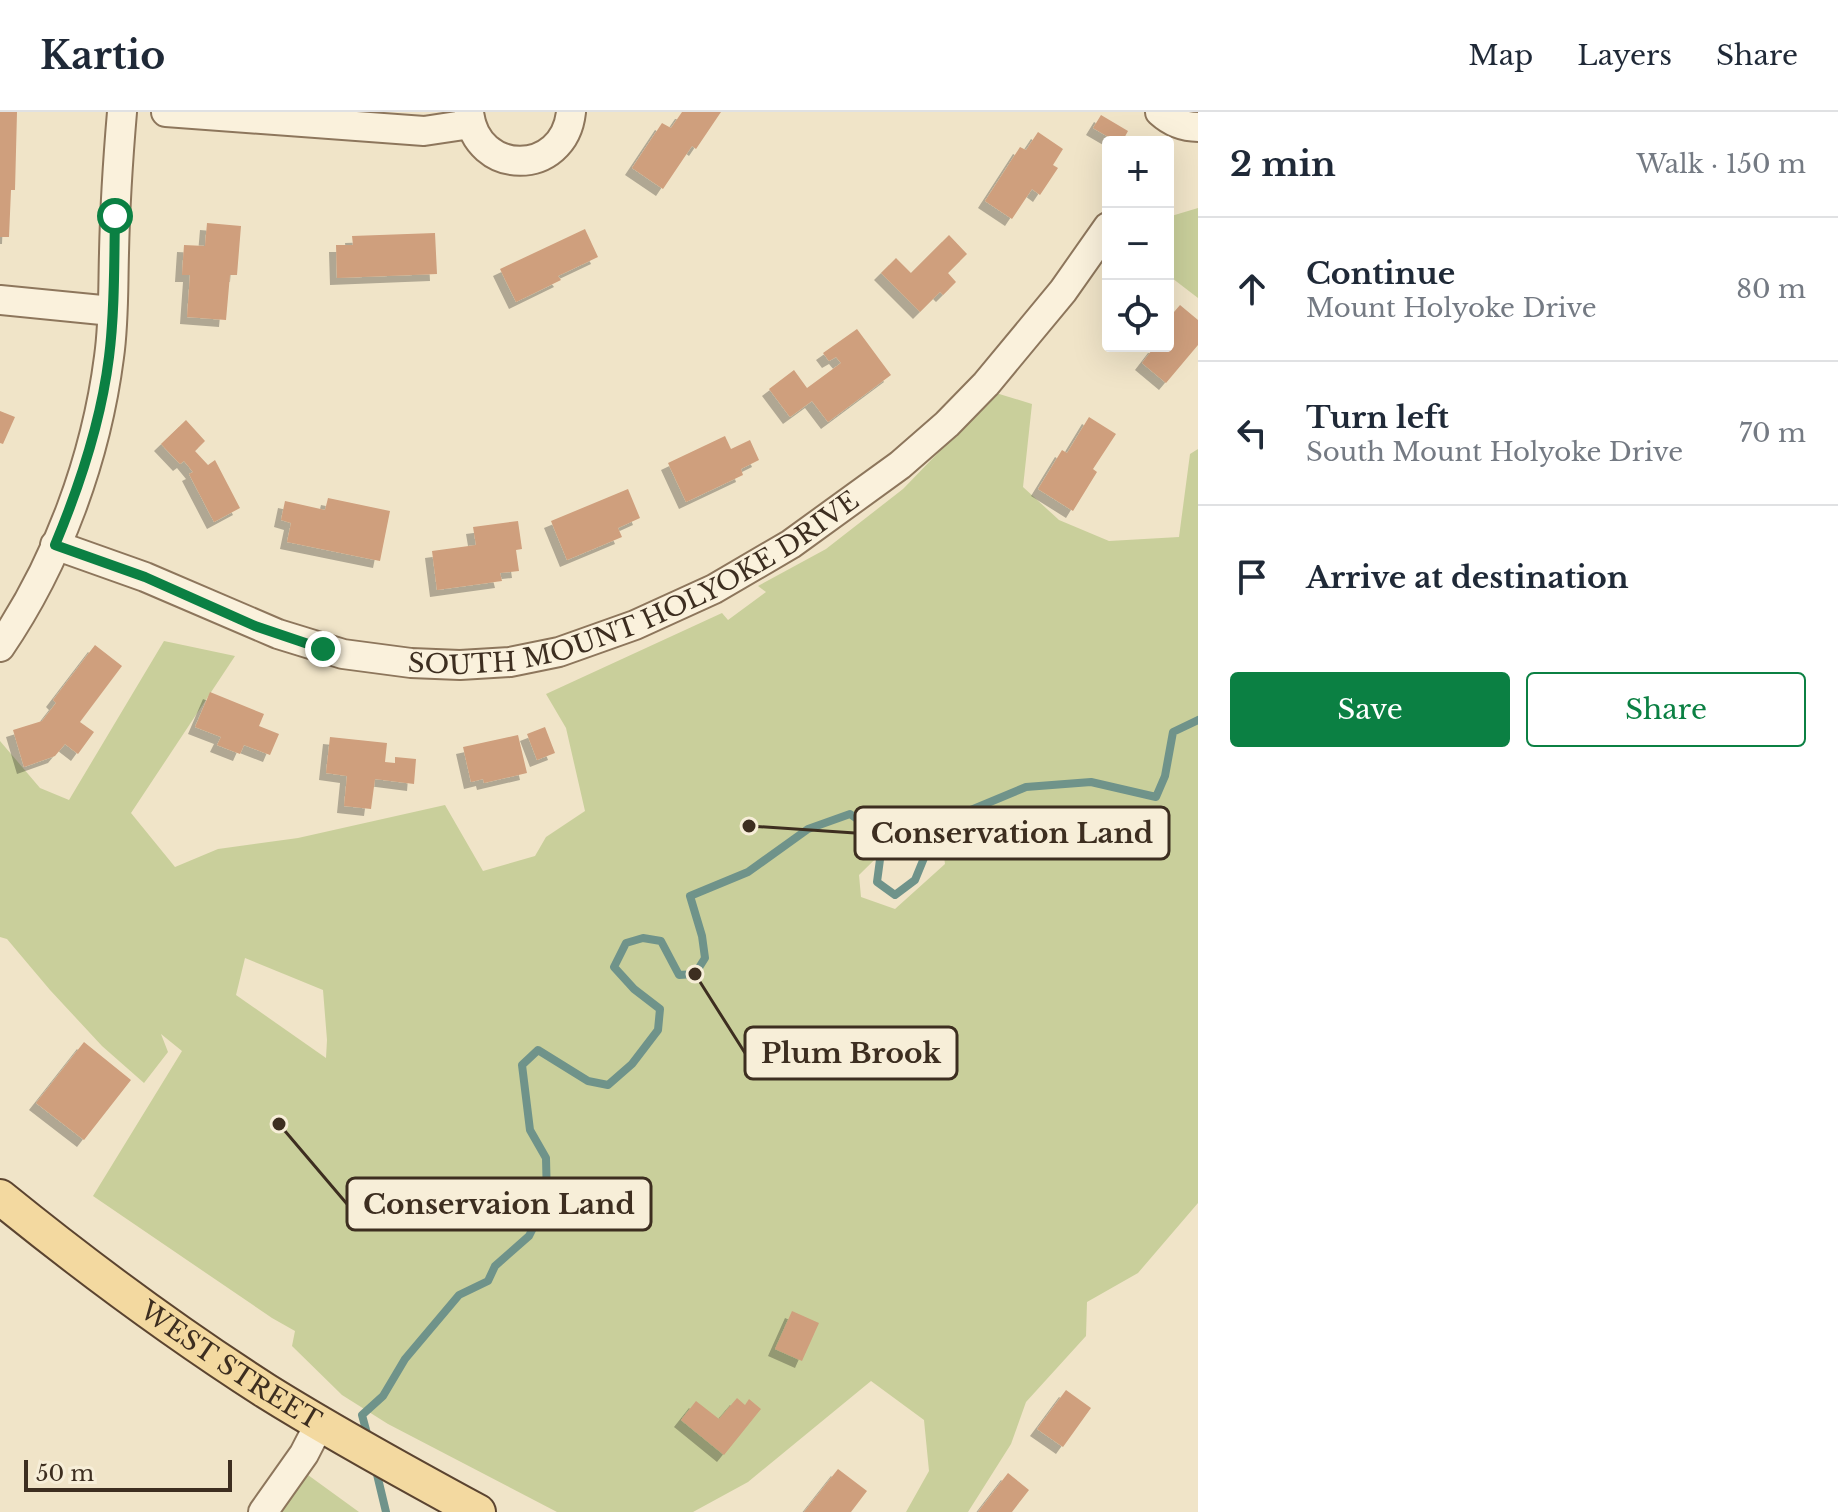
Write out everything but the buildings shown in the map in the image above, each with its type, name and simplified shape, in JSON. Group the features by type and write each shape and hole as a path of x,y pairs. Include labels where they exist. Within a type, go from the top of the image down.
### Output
{"main road":[{"name":"WEST STREET","path":"0,1197 100,1275 267,1391 389,1464 478,1512"}],"street":[{"path":"0,647 30,597 55,545 77,491 93,435 110,355 122,112"},
{"path":"166,112 424,131 470,118 477,137 492,152 511,160 525,161 539,157 556,146 568,128 571,112"},
{"name":"SOUTH MOUNT HOLYOKE DRIVE","path":"55,545 145,577 255,626 343,654 411,663 460,665 510,662 559,652 648,620 714,589 791,544 891,472 927,444 986,384 1063,291 1102,236"},
{"path":"0,300 112,311"},
{"path":"263,1512 304,1454 320,1423"}],"green space":[{"path":"1198,208 1198,298 1174,280 1174,215"},
{"path":"996,393 1032,404 1023,487 1059,520 1109,541 1179,537 1190,454 1198,449 1198,1203 1138,1273 1087,1302 1086,1336 1026,1402 1011,1444 968,1512 906,1512 929,1471 924,1420 871,1381 748,1482 693,1512 557,1512 388,1424 342,1395 292,1346 295,1331 93,1196 182,1051 161,1034 168,1052 144,1083 102,1046 7,939 0,937 0,741 40,788 69,800 164,641 235,656 131,813 175,867 218,849 298,838 445,805 483,871 535,856 546,837 585,811 566,728 546,694 722,613 728,620 766,592 758,586 826,549 903,489","holes":["927,808 939,815 945,864 895,909 861,897 859,875","245,958 323,990 326,1058 236,995"]},
{"path":"308,1475 359,1512 279,1512"}],"waterway":[{"path":"369,1441 362,1415 383,1396 405,1359 459,1295 488,1281 495,1266 529,1236 547,1200 546,1158 530,1130 522,1065 538,1050 588,1081 608,1085 632,1064 658,1030 660,1009 634,989 614,967 626,943 643,938 661,941 679,975 695,974 705,958 690,896 748,872 808,829 850,814 883,837 877,882 895,895 915,880 924,858 966,812 1026,787 1091,782 1156,797 1165,776 1173,732 1198,720"},
{"path":"375,1466 386,1512"}],"place":[{"name":"Conservation Land","path":"749,826"},
{"name":"Plum Brook","path":"695,974"},
{"name":"Conservaion Land","path":"279,1124"}],"route":[{"path":"115,216 110,355 86,464 55,545 145,577 255,626 323,649"}]}
